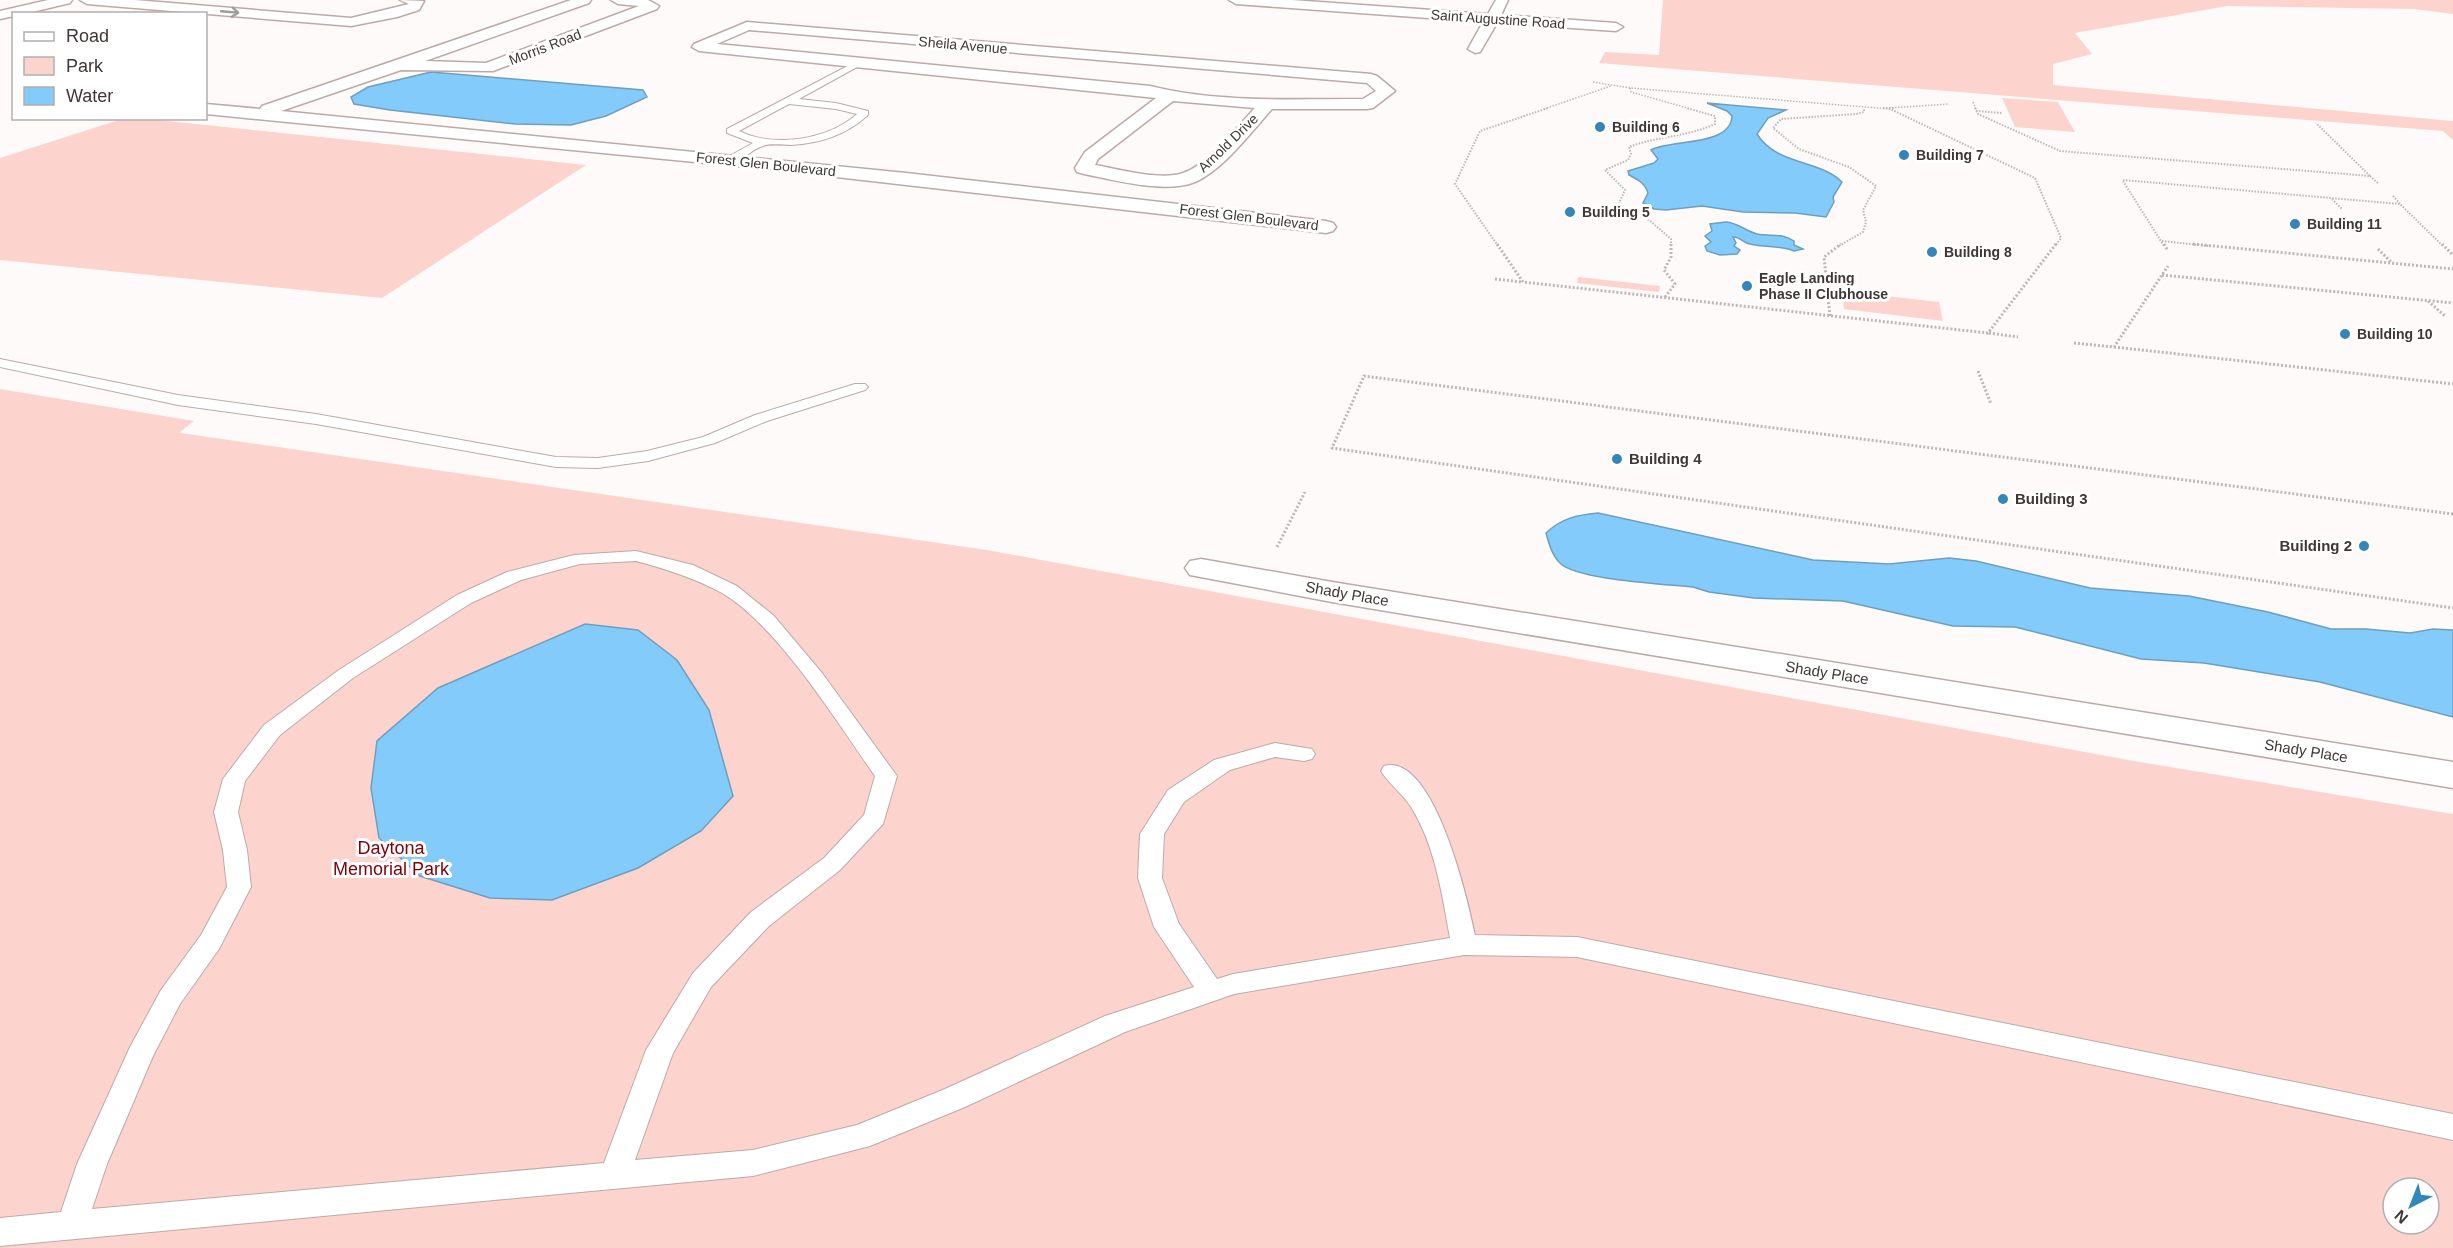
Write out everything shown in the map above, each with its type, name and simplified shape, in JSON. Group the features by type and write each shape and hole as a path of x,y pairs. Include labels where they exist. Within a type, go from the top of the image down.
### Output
{"street":[{"path":"13,12 65,0"},
{"path":"41,12 88,0 351,22 397,13 414,7 417,1 407,0"},
{"name":"Morris Road","path":"258,114 584,0"},
{"name":"Morris Road","path":"399,65 488,68 652,6 618,0"},
{"name":"Saint Augustine Road","path":"1236,0 1616,27"},
{"path":"1475,49 1503,0"},
{"name":"Sheila Avenue","path":"747,26 1371,79 1387,92 1367,104 1268,104 1169,96 1150,91 699,47 747,26"},
{"path":"1118,176 1084,168 1091,156 1169,96"},
{"name":"Arnold Drive","path":"1118,176 1185,180 1201,171 1268,104"},
{"name":"Forest Glen Boulevard","path":"207,109 1092,198 1326,227"},
{"path":"1092,198 1118,176"},
{"path":"1124,202 1149,179"},
{"name":"Shady Place","path":"1201,568 1332,592 2453,776"}],"lane":[{"path":"788,101 836,106 864,113 854,124 826,137 802,141 762,142 731,131 862,62"},
{"path":"730,160 762,142"},
{"path":"0,363 178,400 316,419 556,462 598,463 648,456 709,440 760,418 860,387"},
{"path":"72,1225 93,1164 140,1055 170,997 210,942 239,887 235,850 226,812 234,779 272,730 346,674 464,599 513,576 580,559 636,556 686,569 730,590 767,620 815,677 885,776 875,818 832,864 760,919 702,980 660,1050 615,1175"},
{"path":"1211,991 1167,927 1150,878 1152,834 1176,796 1222,765 1275,750 1304,754"},
{"path":"1392,771 1404,780 1430,820 1452,880 1464,945"},
{"path":"0,1232 753,1163 860,1137 955,1098 1115,1024 1211,991 1244,982 1464,945 1577,947 2453,1126"}],"path":[{"path":"1593,82 1630,88 1888,108 1949,104"},
{"path":"1523,282 1455,184 1480,131 1611,86"},
{"path":"1630,88 1630,92 1715,116 1715,124 1699,133 1683,137 1644,140 1629,147 1631,154 1628,160 1605,170 1625,190 1619,203 1622,210 1647,218 1661,227 1671,239 1671,257 1664,270 1674,280 1675,285 1665,297"},
{"path":"1973,102 1978,114 2060,151 2370,176"},
{"path":"1830,315 1824,257 1863,232 1866,222 1863,210 1876,186 1865,174 1848,165 1798,148 1773,128 1782,119 1856,114 1864,112 1864,106"},
{"path":"1888,108 2035,178 2061,238 1989,333"},
{"path":"1976,111 2002,113"},
{"path":"2316,123 2379,184"},
{"path":"2168,251 2123,180 2400,204"},
{"path":"2190,186 2193,191"},
{"path":"2393,196 2453,255"},
{"path":"2331,198 2342,209"},
{"path":"2162,241 2453,269"},
{"path":"2231,243 2236,248"},
{"path":"2378,249 2393,263"},
{"path":"2114,347 2168,266"},
{"path":"2162,275 2453,303"},
{"path":"1495,279 2019,337"},
{"path":"2428,301 2445,316"},
{"path":"2073,343 2453,384"},
{"path":"2319,365 2323,370"},
{"path":"1978,371 1990,404"},
{"path":"2453,514 1364,376 1332,448 2453,608"},
{"path":"1275,552 1305,492"}],"green space":[{"path":"1663,0 2453,0 2453,14 2414,9 2227,6 2075,33 2092,54 2053,64 2053,85 2453,121 2453,140 2443,131 1599,63 1605,52 1659,55"},
{"path":"2002,98 2058,102 2075,132 2015,127"},
{"path":"119,120 158,120 586,165 382,298 0,260 0,158"},
{"path":"1578,277 1660,286 1659,292 1577,283"},
{"path":"1842,291 1939,302 1943,321 1844,309"},
{"name":"Daytona Memorial Park","path":"0,389 194,421 181,433 987,550 2134,761 2453,814 2453,1248 0,1248"}],"water":[{"path":"431,72 643,90 647,97 606,116 571,125 515,124 390,110 354,104 351,97 368,87"},
{"path":"1707,103 1786,110 1768,118 1757,134 1775,152 1822,169 1842,182 1833,197 1834,202 1826,217 1795,213 1743,212 1702,206 1666,210 1654,209 1643,203 1648,193 1647,190 1629,175 1628,171 1654,163 1658,159 1651,150 1711,137 1722,133 1729,126 1732,116 1727,111"},
{"path":"1726,222 1757,234 1785,237 1803,249 1794,251 1756,245 1733,237 1736,243 1734,246 1740,250 1737,254 1720,255 1707,251 1705,246 1711,242 1705,236 1712,231 1710,224"},
{"path":"1598,513 1813,560 1889,564 1949,558 1976,561 2090,588 2189,596 2268,612 2331,629 2410,633 2433,629 2453,630 2453,717 2320,682 2204,663 2141,659 2015,627 1953,626 1843,601 1754,598 1709,592 1693,587 1602,577 1569,569 1557,560 1546,533 1570,518"},
{"path":"585,624 638,630 677,660 709,710 733,796 701,831 638,868 552,900 490,898 420,876 379,838 371,788 377,741 438,688"}],"place":[{"name":"Building 6","path":"1600,127"},
{"name":"Building 7","path":"1904,155"},
{"name":"Building 5","path":"1570,212"},
{"name":"Building 11","path":"2295,224"},
{"name":"Building 8","path":"1932,252"},
{"name":"Eagle Landing Phase II Clubhouse","path":"1747,286"},
{"name":"Building 10","path":"2345,334"},
{"name":"Building 4","path":"1617,459"},
{"name":"Building 3","path":"2003,499"},
{"name":"Building 2","path":"2364,546"}]}
